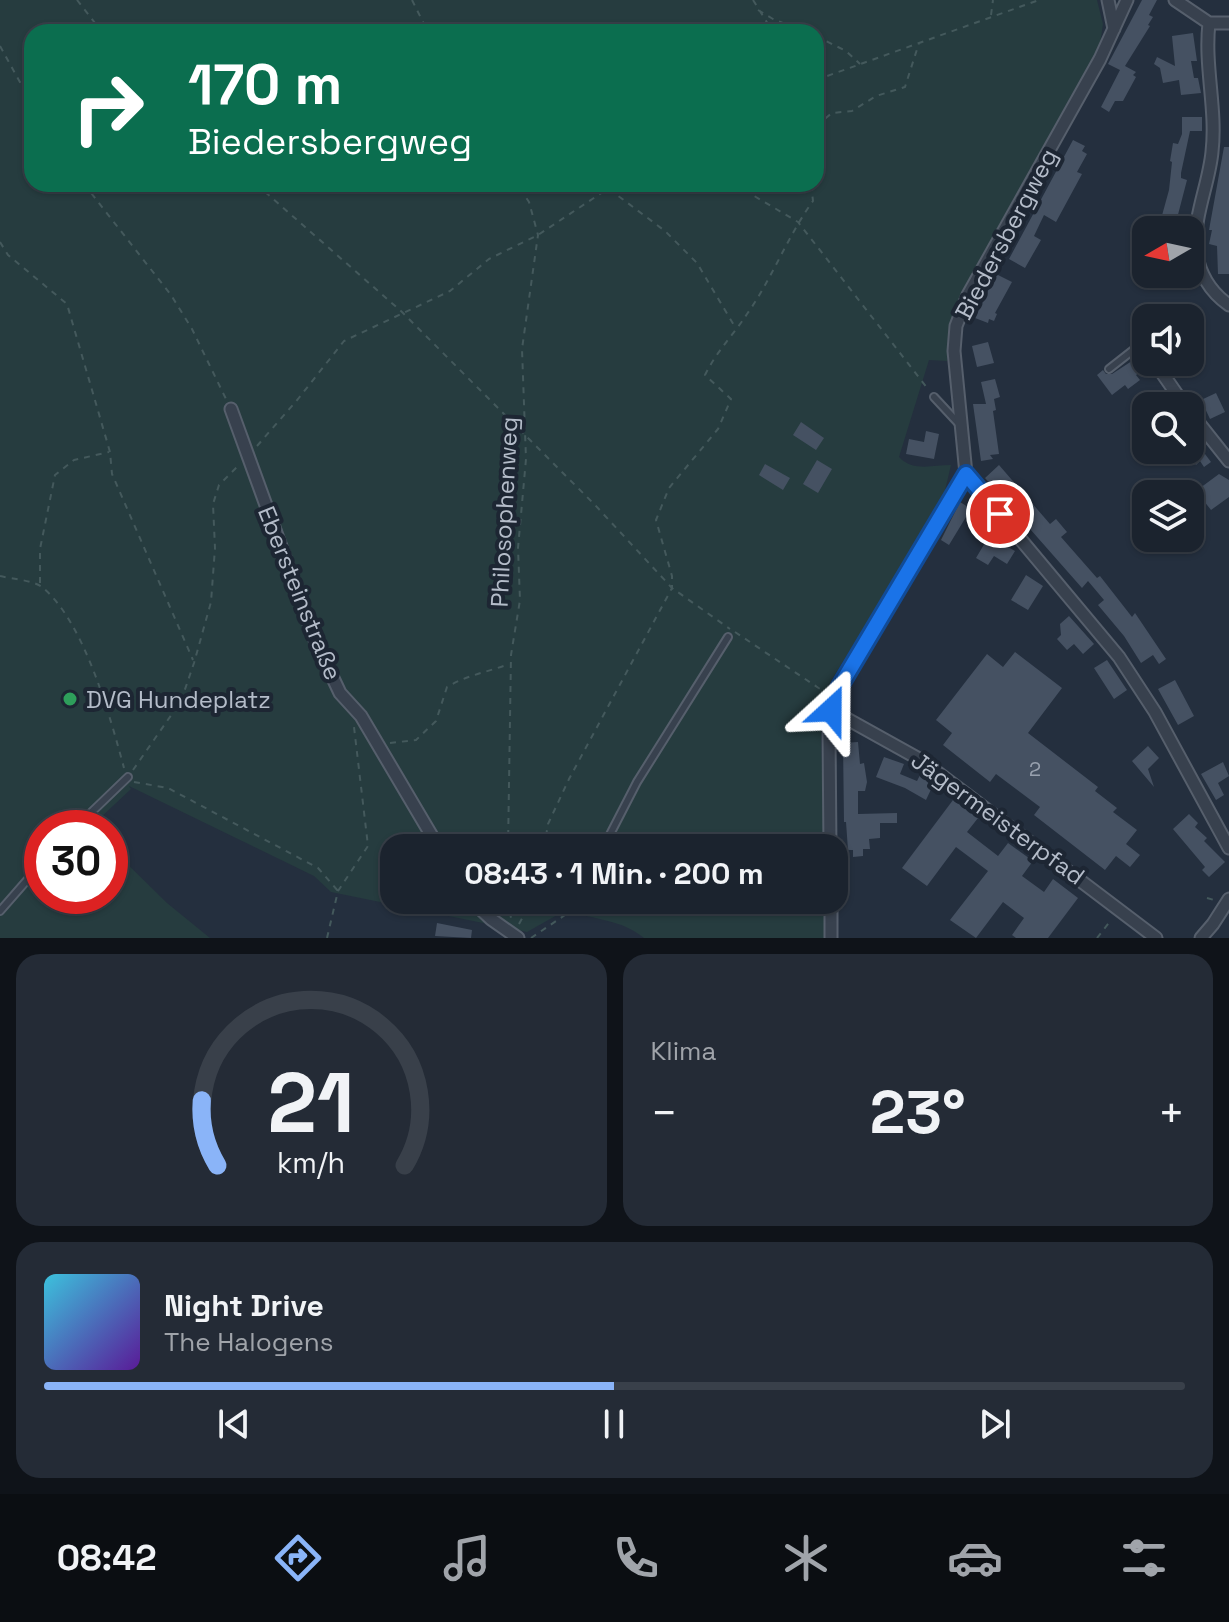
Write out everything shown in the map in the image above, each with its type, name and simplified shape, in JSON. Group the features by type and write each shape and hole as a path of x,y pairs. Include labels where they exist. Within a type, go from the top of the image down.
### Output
{"street":[{"path":"1108,0 1114,29"},
{"name":"Biedersbergweg","path":"966,474 954,351 959,317 1127,0"},
{"path":"1175,0 1209,23 1229,23"},
{"path":"1209,23 1212,154 1195,234 1196,250 1206,282 1229,305"},
{"name":"Ebersteinstraße","path":"231,409 315,640 340,693 361,716 431,834"},
{"path":"1204,430 1229,461"},
{"path":"830,834 833,704 966,474 1119,657 1155,712 1229,848"},
{"name":"Jägermeisterpfad","path":"833,704 921,760 1156,938"},
{"path":"1201,938 1229,899"},
{"path":"486,914 516,936"},
{"path":"831,914 831,938"}],"lane":[{"path":"1109,369 1132,351"},
{"path":"934,397 962,428"},
{"path":"610,834 637,782 728,637"},
{"path":"94,810 128,777"},
{"path":"0,911 24,884"}],"path":[{"path":"77,0 96,24"},
{"path":"412,0 424,24"},
{"path":"753,0 768,24"},
{"path":"990,17 993,0"},
{"path":"824,77 1039,0"},
{"path":"758,10 786,24"},
{"path":"824,40 846,51 861,65"},
{"path":"824,120 832,113 852,111 876,96 905,87 919,42"},
{"path":"0,46 24,90"},
{"path":"90,192 171,295 192,329 231,409"},
{"path":"265,192 402,312 672,588 833,704"},
{"name":"Philosophenweg","path":"508,834 510,663 520,600 518,548 526,436 522,349 538,235 529,202 522,192"},
{"path":"128,777 181,701 194,663 211,602 215,548 213,504 219,485 298,399 344,341 450,291 489,259 538,235 603,192"},
{"path":"612,192 665,231 697,263 736,328"},
{"path":"747,192 798,222 934,397"},
{"path":"546,834 569,779 672,588 672,576 656,520 669,488 718,429 731,399 705,375 717,351 748,314 798,222 813,201 812,192"},
{"path":"0,242 8,255 67,304 110,452 112,474 194,663"},
{"path":"40,585 40,549 55,475 74,460 110,452"},
{"path":"0,576 40,585 66,614 95,676 132,782 168,788 318,868 338,891"},
{"path":"377,744 416,740 436,721 447,687 465,676 510,663"},
{"path":"327,938 338,891 368,846 353,729 361,716"},
{"path":"1097,938 1119,908"},
{"path":"511,914 516,936"},
{"path":"516,936 526,914"},
{"path":"531,938 566,914"}],"green space":[{"path":"0,0 1097,0 1103,24 1100,44 963,290 951,322 947,361 929,360 899,457 910,465 951,465 943,499 820,699 824,834 380,834 380,902 331,892 314,876 129,786 131,789 109,810 24,810 24,914 128,914 128,865 167,903 210,938 0,938"},
{"path":"439,914 559,914 527,932"},
{"path":"582,914 824,914 825,938 644,938 617,923"}],"building":[{"path":"1142,0 1157,0 1149,15 1153,17 1150,26 1125,66 1136,72 1133,75 1136,77 1123,101 1115,101 1109,112 1101,107 1120,70 1108,64"},
{"path":"1193,33 1197,61 1191,61 1201,93 1181,95 1179,80 1163,83 1160,68 1154,64 1157,57 1175,66 1172,36"},
{"path":"1182,117 1202,117 1202,131 1190,131 1181,173 1181,178 1187,180 1178,216 1162,216 1169,190 1173,143 1178,144 1182,134"},
{"path":"1073,140 1085,146 1082,151 1087,154 1077,172 1082,174 1056,222 1044,215 1034,236 1041,240 1025,268 1009,259"},
{"path":"1224,147 1229,147 1229,274 1218,274 1217,246 1209,244 1212,230 1209,230"},
{"path":"996,274 1012,282 995,313 994,321 989,319 988,323 975,318"},
{"path":"988,342 994,363 977,367 972,346"},
{"path":"1132,361 1132,376 1140,380 1128,389 1125,385 1112,395 1097,375 1103,370 1106,374 1112,374"},
{"path":"995,379 1000,397 994,399 996,410 993,411 999,454 990,455 993,459 981,461 973,404 986,404 981,382"},
{"path":"1216,393 1225,412 1210,419 1204,399"},
{"path":"801,422 824,438 816,450 793,435"},
{"path":"926,431 939,434 934,459 906,454 909,439 924,442"},
{"path":"1204,453 1211,462 1204,467 1202,464"},
{"path":"817,460 832,469 818,493 803,484"},
{"path":"765,464 790,478 783,490 759,475"},
{"path":"999,465 1050,524 1056,519 1067,532 1061,537 1097,578 1100,576 1132,617 1135,613 1166,659 1159,664 1153,655 1141,663 1124,636 1098,605 1104,600 1088,581 1082,588 1006,497 1004,499 985,478"},
{"path":"1219,474 1229,480 1229,497 1211,510 1204,501 1204,485"},
{"path":"960,502 981,515 976,523 966,517 949,545 941,540"},
{"path":"989,536 1015,551 1007,564 994,556 988,565 976,558"},
{"path":"1026,575 1043,586 1028,610 1011,600"},
{"path":"1069,616 1094,644 1083,654 1074,644 1067,650 1057,639 1061,635 1060,624"},
{"path":"1015,652 1062,688 1028,733 1098,787 1095,791 1117,808 1113,812 1137,830 1126,844 1140,855 1130,867 1116,856 1105,870 1034,815 1040,807 996,774 990,782 943,745 952,733 936,720 987,654 1003,667"},
{"path":"1107,660 1127,690 1114,699 1094,668"},
{"path":"1175,680 1194,716 1178,725 1158,689"},
{"path":"858,742 860,764 864,763 867,782 865,791 858,791 858,814 897,813 897,823 880,823 880,838 869,839 870,849 863,849 863,856 853,857 853,850 848,850 844,822 843,743"},
{"path":"1148,746 1159,758 1148,769 1154,787 1132,761"},
{"path":"884,757 904,764 900,774 917,781 920,775 934,783 926,800 876,777"},
{"path":"1223,762 1229,776 1218,783 1224,795 1216,800 1201,774"},
{"path":"953,800 978,818 967,832 998,856 1008,843 1033,861 1022,876 1044,892 1053,879 1078,898 1048,938 1016,938 1012,935 1024,918 1003,902 976,938 950,920 988,871 956,847 927,886 902,868"},
{"path":"1189,814 1198,823 1195,827 1207,838 1204,841 1225,862 1209,877 1202,870 1205,867 1173,829"},
{"path":"437,923 472,930 471,938 435,936"}],"place":[{"name":"DVG Hundeplatz","path":"70,699"}],"route":[{"path":"831,710 840,686 966,474 1000,514"}]}
